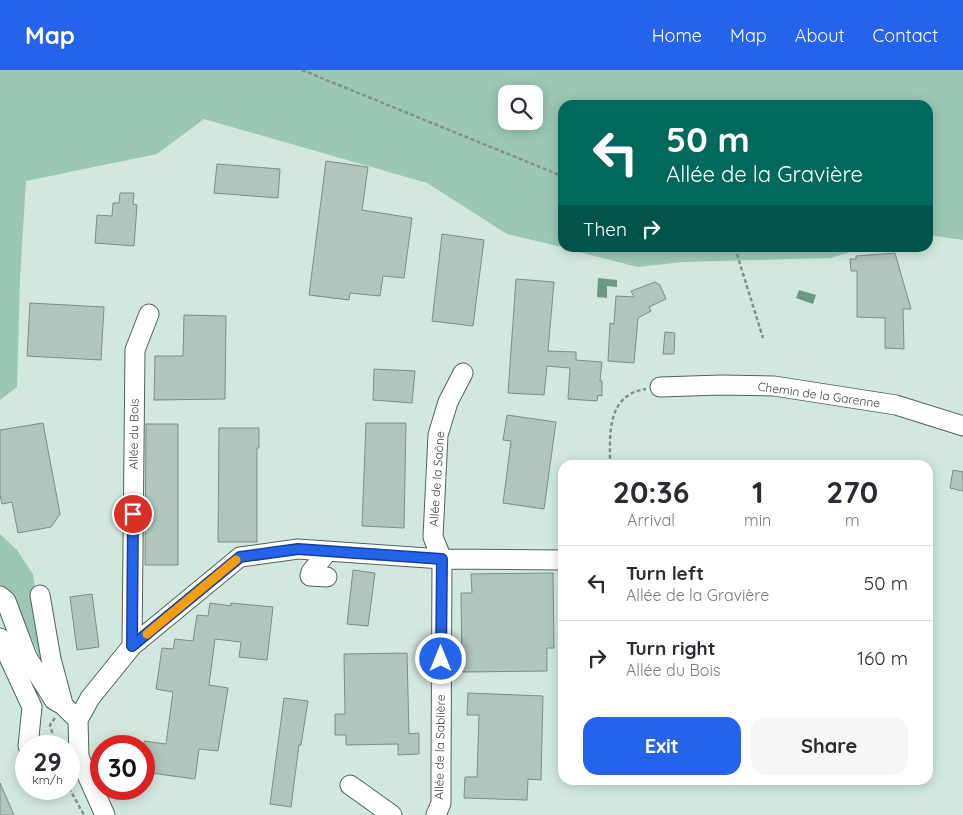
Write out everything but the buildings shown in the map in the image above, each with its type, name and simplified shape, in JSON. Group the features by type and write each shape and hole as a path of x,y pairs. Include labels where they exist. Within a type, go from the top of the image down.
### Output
{"street":[{"name":"Allée du Bois","path":"132,646 136,350 149,314"},
{"name":"Allée de la Saône","path":"442,559 434,537 438,435 448,402 463,373"},
{"name":"Chemin de la Garenne","path":"660,387 774,386 896,405 963,426"},
{"path":"104,815 79,757 78,720 90,698 132,646 240,557 298,549 442,559 558,560"},
{"path":"326,577 310,576 311,572 328,551"},
{"name":"Allée de la Sablière","path":"436,815 441,803 442,559"},
{"path":"40,595 59,703"},
{"path":"0,596 6,601 27,657 59,703 78,720"},
{"path":"0,638 32,708 29,735"},
{"path":"32,708 59,703"},
{"path":"350,785 392,815"}],"path":[{"path":"302,70 558,174"},
{"path":"736,252 763,338"},
{"path":"610,460 610,430 613,413 624,400 638,390 660,387"},
{"path":"53,735 50,726 59,703"},
{"path":"76,800 84,815"}],"shaded area":[{"path":"0,70 963,70 963,240 933,236 933,100 558,100 558,246 507,234 427,183 204,119 157,154 26,181 20,279 17,387 0,400"},
{"path":"579,252 850,252 831,258 683,262 638,267"},
{"path":"598,278 617,280 617,287 607,286 607,298 597,297"},
{"path":"799,290 816,295 813,304 796,298"},
{"path":"0,534 17,550 33,574 49,678 14,599 0,586"}],"slow traffic":[{"path":"147,634 236,560"}],"route":[{"path":"133,514 132,646 240,557 298,549 442,559 441,659"}]}
